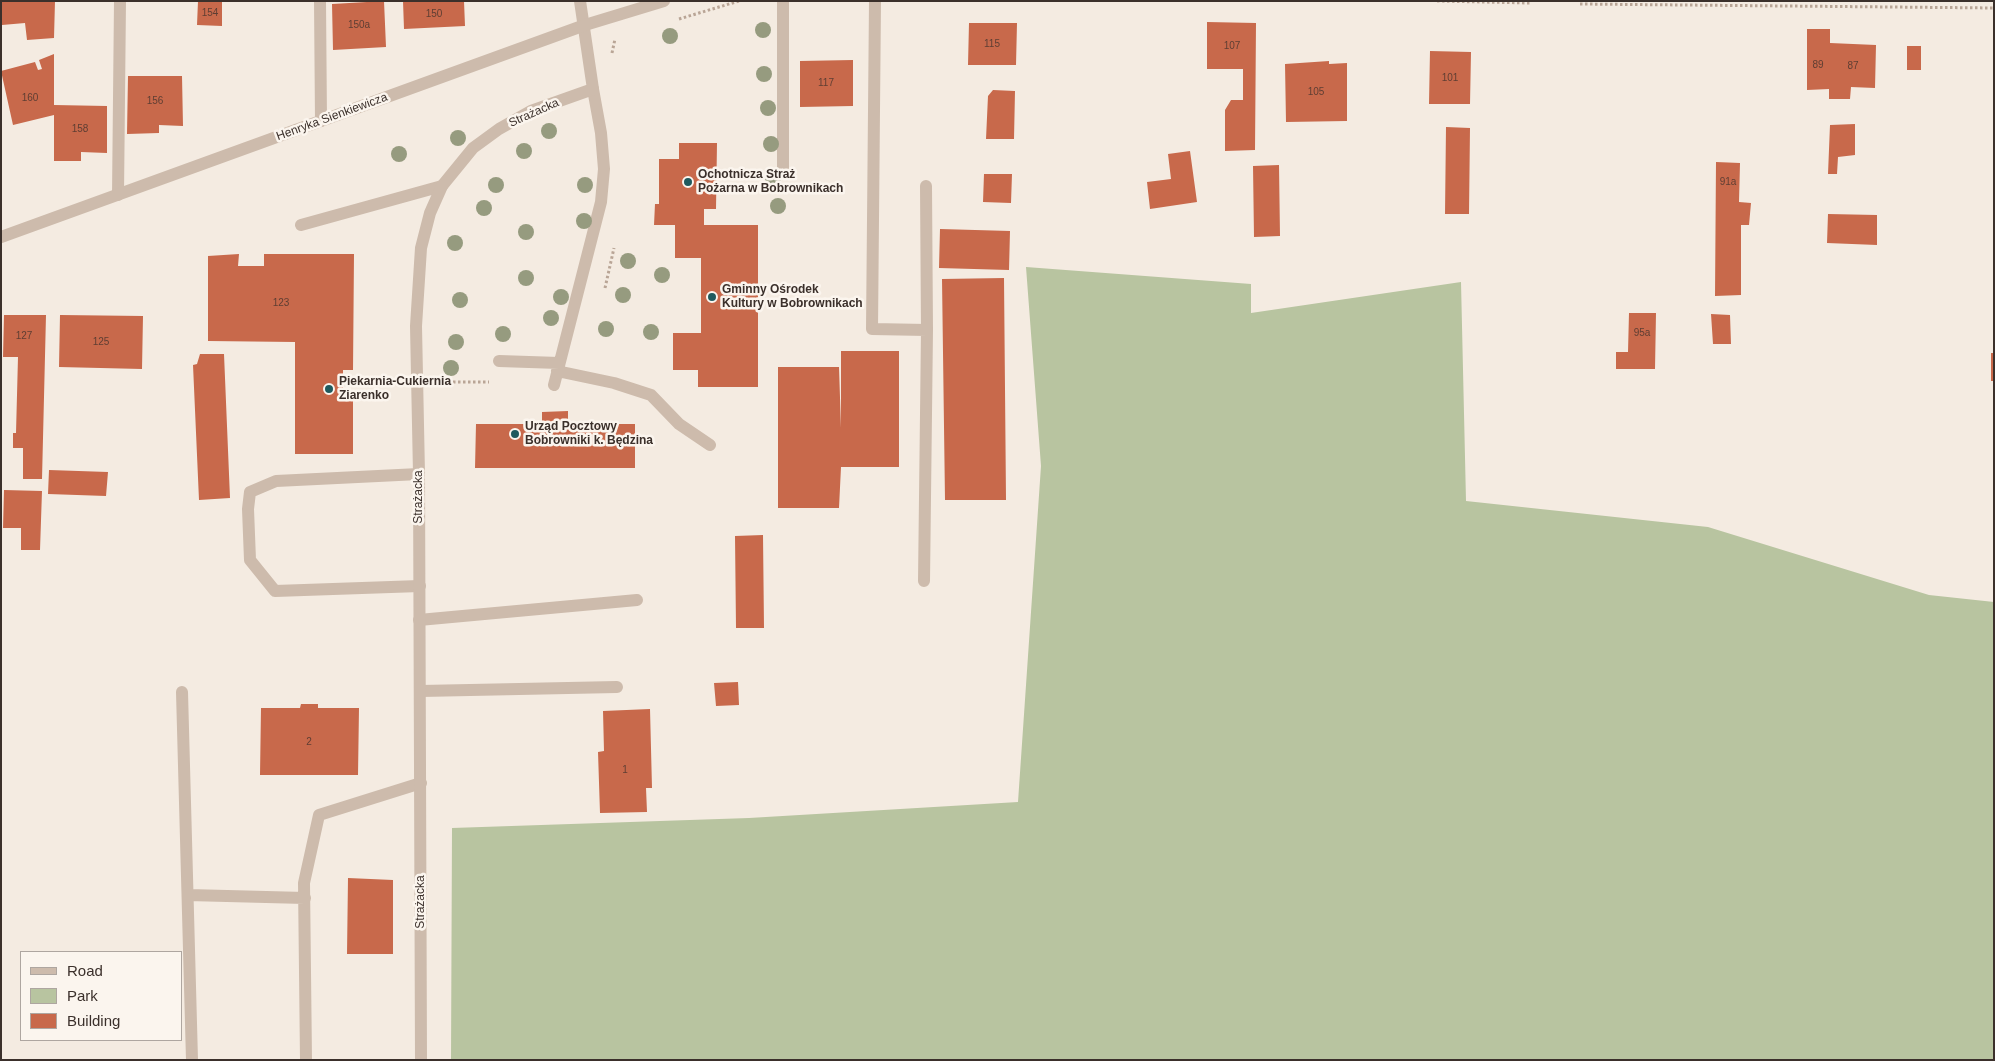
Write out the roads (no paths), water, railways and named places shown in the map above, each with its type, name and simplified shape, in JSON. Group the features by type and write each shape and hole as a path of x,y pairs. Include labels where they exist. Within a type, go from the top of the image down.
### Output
{"street":[{"path":"118,195 120,1"},
{"path":"320,1 321,121"},
{"path":"554,385 601,202 604,169 602,133 580,1"},
{"name":"Henryka Sienkiewicza","path":"1,237 584,25 664,1"},
{"path":"783,1 783,172"},
{"path":"875,1 872,329 927,330"},
{"name":"Strażacka","path":"422,1060 421,691 416,326 421,248 430,213 442,186 473,148 499,129 531,111 593,88"},
{"path":"301,225 442,186"},
{"path":"924,581 927,330 926,186"},
{"path":"499,361 558,367 651,395 679,424 710,445"},
{"path":"419,474 276,481 250,492 248,509 250,560 275,591 420,586"},
{"path":"419,620 637,600"},
{"path":"421,691 618,687"},
{"path":"182,692 192,1060"},
{"path":"306,1060 304,883 319,815 421,783"},
{"path":"188,895 305,898"}],"place":[{"name":"Ochotnicza Straż Pożarna w Bobrownikach","path":"688,182"},
{"name":"Gminny Ośrodek Kultury w Bobrownikach","path":"712,297"},
{"name":"Piekarnia-Cukiernia Ziarenko","path":"329,389"},
{"name":"Urząd Pocztowy Bobrowniki k. Będzina","path":"515,434"}]}
